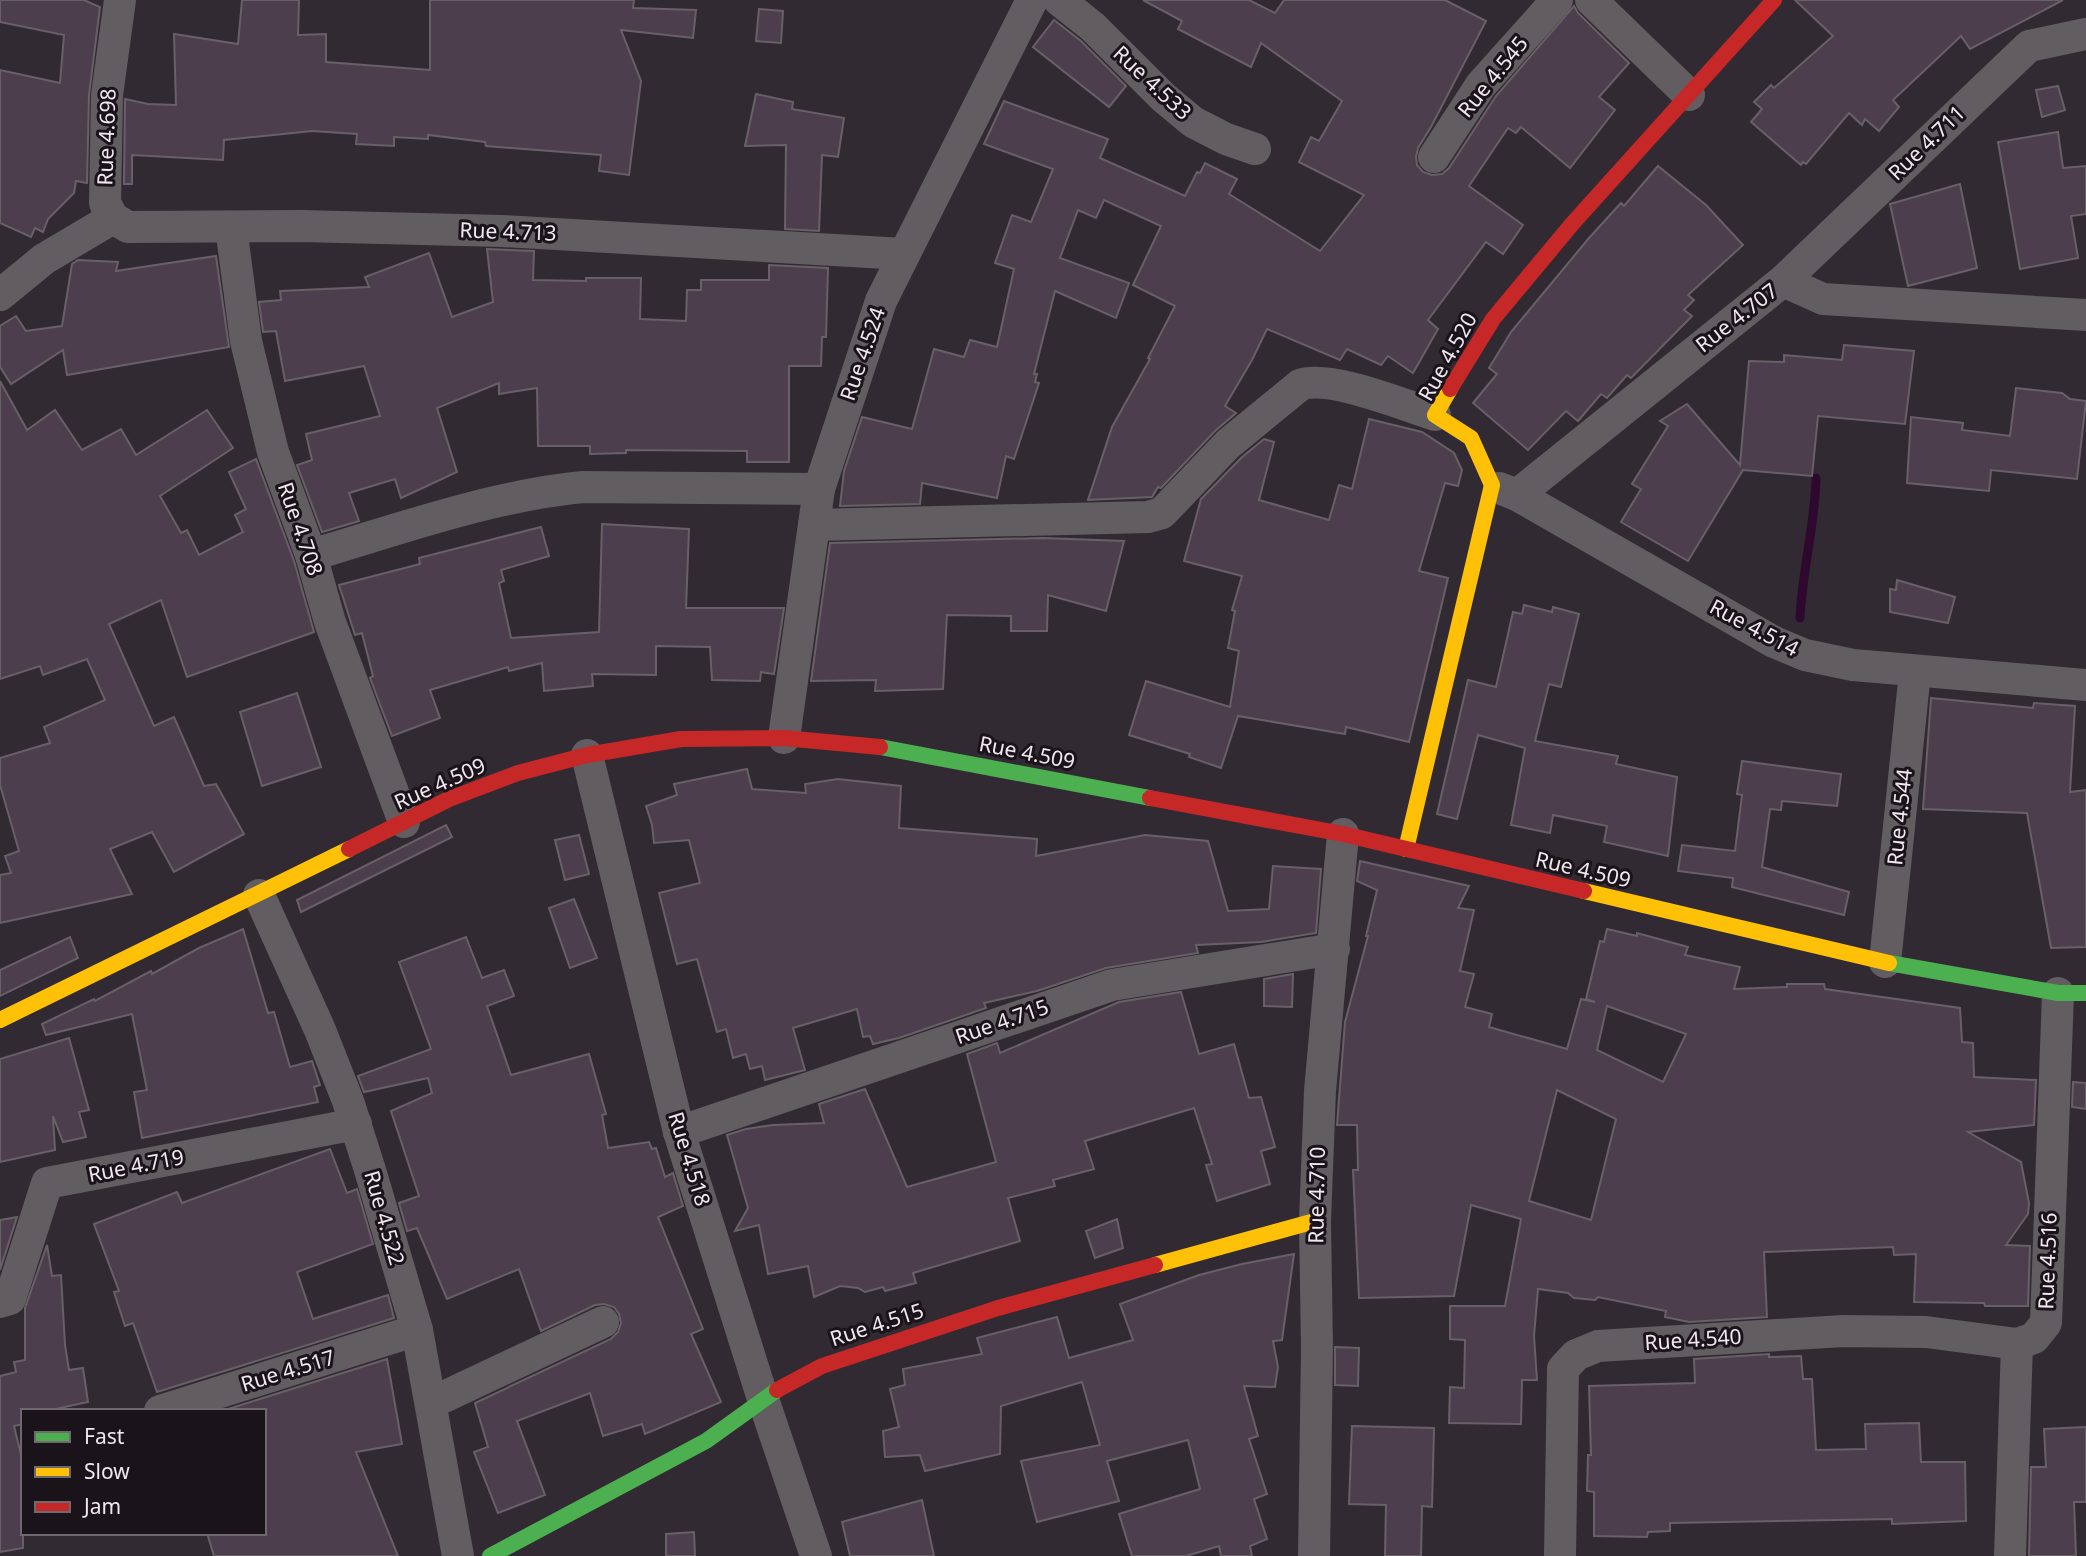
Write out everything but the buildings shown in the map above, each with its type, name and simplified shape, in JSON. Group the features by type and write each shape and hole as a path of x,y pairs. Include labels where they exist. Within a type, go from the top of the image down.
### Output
{"street":[{"name":"Rue 4.698","path":"113,218 105,203 107,95 120,0"},
{"name":"Rue 4.524","path":"784,738 818,489 881,301 1032,0"},
{"name":"Rue 4.533","path":"1059,0 1093,27 1163,97 1193,122 1226,139 1255,149"},
{"name":"Rue 4.545","path":"1434,157 1481,85 1557,0"},
{"path":"1591,0 1689,95"},
{"name":"Rue 4.520","path":"1504,490 1471,438 1435,415 1493,319 1572,224 1773,0"},
{"name":"Rue 4.711","path":"1783,281 2029,46 2086,34"},
{"name":"Rue 4.713","path":"113,218 128,228 300,226 502,231 904,254"},
{"path":"0,295 44,258 113,218"},
{"name":"Rue 4.708","path":"231,227 246,341 270,439 311,555 330,622 404,822"},
{"name":"Rue 4.707","path":"1504,490 1783,281 1823,299 2086,316"},
{"path":"814,525 1148,517 1162,513 1228,444 1300,385 1308,382 1317,381 1340,386 1435,415"},
{"path":"311,555 545,490 583,487 818,489"},
{"path":"1406,849 1504,490"},
{"name":"Rue 4.514","path":"1504,490 1774,642 1805,655 1853,665 1915,672 2086,685"},
{"name":"Rue 4.544","path":"1885,962 1915,672"},
{"name":"Rue 4.509","path":"0,1020 259,895 449,799 518,773 587,755 681,739 784,738 879,747 1343,834 1885,962 2072,993"},
{"name":"Rue 4.518","path":"587,755 679,1132 763,1399 816,1556"},
{"name":"Rue 4.710","path":"1314,1556 1317,1349 1315,1221 1320,1091 1343,834"},
{"name":"Rue 4.522","path":"259,895 320,1030 356,1125 417,1330 457,1556"},
{"name":"Rue 4.715","path":"679,1132 1112,985 1334,949"},
{"name":"Rue 4.516","path":"2017,1344 2034,1338 2046,1323 2072,993"},
{"name":"Rue 4.719","path":"0,1302 10,1299 47,1183 356,1125"},
{"name":"Rue 4.515","path":"490,1556 706,1441 763,1399 822,1366 998,1308 1315,1221"},
{"path":"431,1403 603,1322"},
{"name":"Rue 4.517","path":"166,1409 417,1330"},
{"name":"Rue 4.540","path":"1560,1556 1563,1369 1576,1355 1598,1346 1843,1331 1926,1332 2017,1344"},
{"path":"2010,1556 2017,1344"}],"waterway":[{"path":"1800,618 1816,478"}],"traffic: fast":[{"path":"880,747 1150,798"},
{"path":"1889,963 2058,993 2086,993"},
{"path":"490,1556 706,1441 777,1390"}],"traffic: slow":[{"path":"1406,849 1492,485 1471,438 1435,415 1450,389"},
{"path":"0,1020 349,849"},
{"path":"1584,891 1889,963"},
{"path":"1155,1265 1315,1221"}],"traffic: jam":[{"path":"1450,389 1493,319 1572,224 1774,0"},
{"path":"349,849 449,799 518,773 587,755 681,739 784,738 880,747"},
{"path":"1150,798 1343,834 1584,891"},
{"path":"777,1390 822,1366 998,1308 1155,1265"}]}
